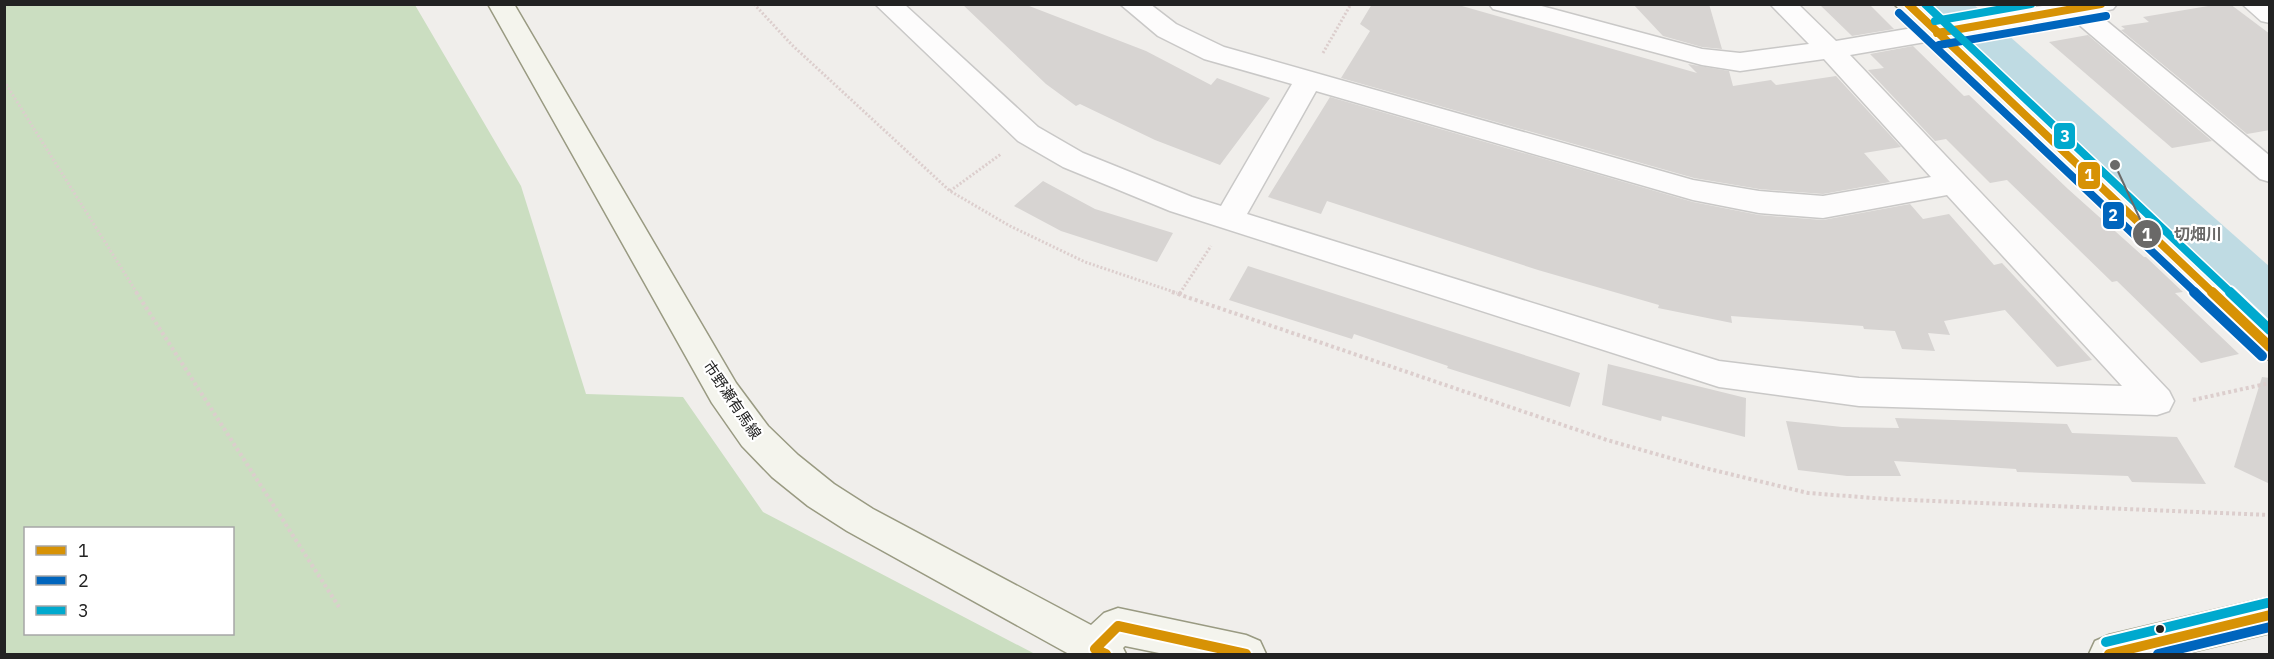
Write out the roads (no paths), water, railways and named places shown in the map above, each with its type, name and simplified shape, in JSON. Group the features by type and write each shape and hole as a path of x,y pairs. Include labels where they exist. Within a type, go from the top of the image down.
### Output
{"main road":[{"name":"市野瀬有馬線","path":"501,4 724,393 755,436 785,466 821,495 860,520 1100,652"},
{"path":"1907,4 2270,347"},
{"path":"2109,654 2270,615"},
{"path":"1100,652 1118,626 1246,654"}],"street":[{"path":"888,4 1028,134 1073,160 1181,204 1719,374 1859,392 2157,401 1830,50 1783,4"},
{"path":"1133,4 1167,30 1214,53 1693,190 1759,202 1823,207 1954,183"},
{"path":"1502,4 1585,15 1702,57 1740,62 1937,33 2104,4"},
{"path":"2255,4 2270,15"},
{"path":"2076,9 2270,172"},
{"path":"1229,218 1308,80"}],"waterway":[{"path":"1939,4 2270,309"}],"place":[{"name":"切畑川","path":"2115,165"}]}
